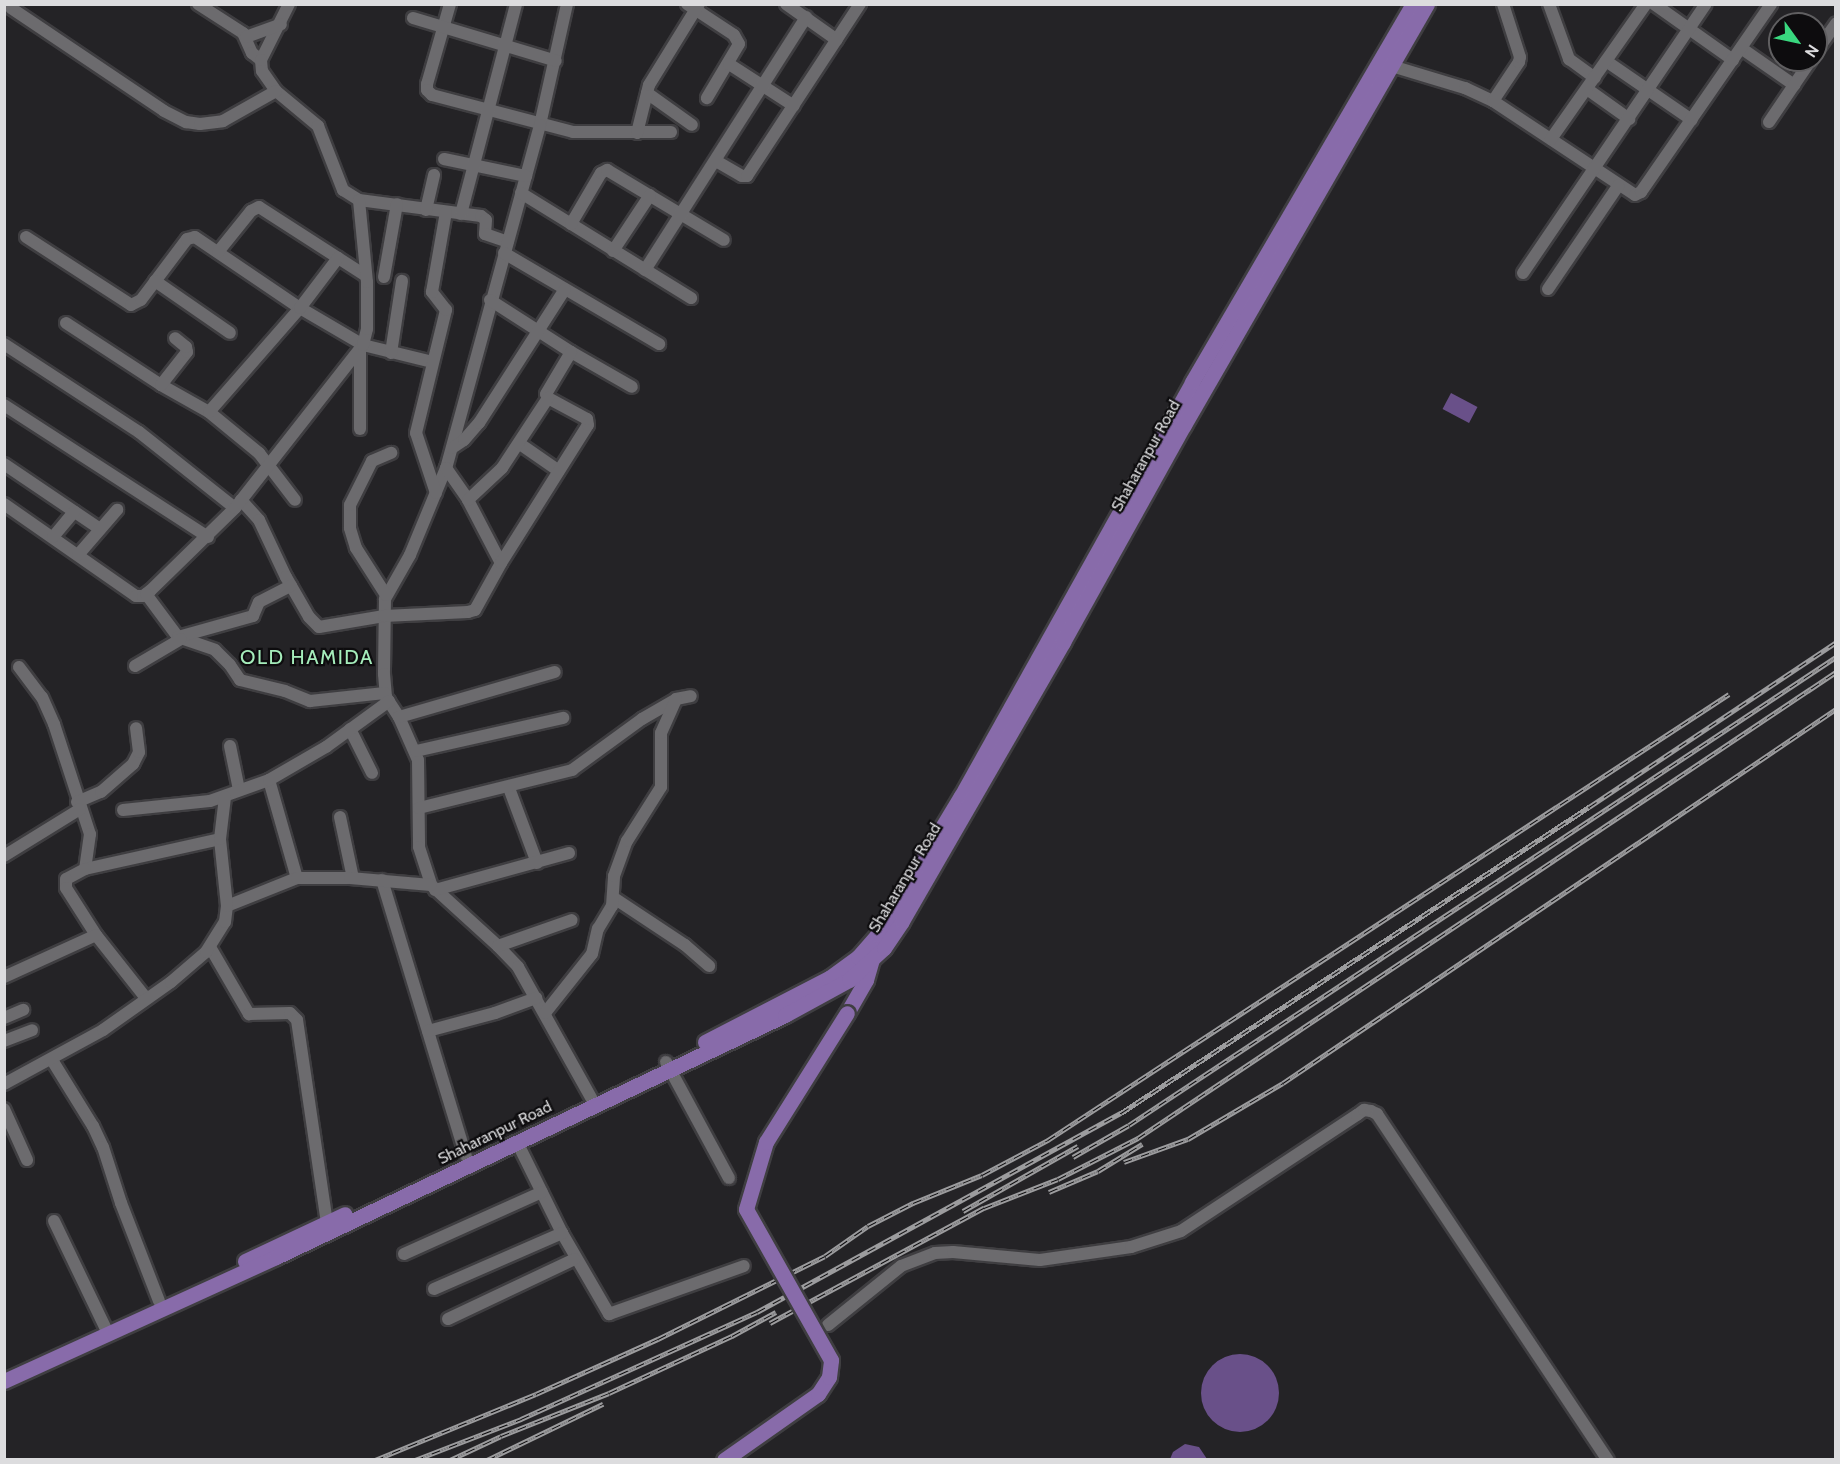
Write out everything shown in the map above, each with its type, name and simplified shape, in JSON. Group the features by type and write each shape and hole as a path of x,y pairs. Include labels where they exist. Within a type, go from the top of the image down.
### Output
{"main road":[{"name":"Shaharanpur Road","path":"1385,64 1413,4"},
{"name":"Shaharanpur Road","path":"4,1381 328,1227 466,1156 668,1066 829,978 858,957 870,952 877,935 961,796 1192,382 1385,64 1427,4"},
{"path":"724,1460 818,1394 829,1377 831,1360 746,1209 766,1142 848,1013 866,980 870,952"},
{"name":"Shaharanpur Road","path":"4,1372 518,1142 593,1101"}],"street":[{"path":"198,4 238,28 246,37 252,53 261,60"},
{"path":"289,4 261,60 262,71 276,91 318,126 343,190 359,200 485,218 485,234 565,289 659,344"},
{"path":"450,4 427,84 429,93 540,125 583,133 671,132"},
{"path":"461,214 472,164 516,4"},
{"path":"567,4 540,125 490,300 452,448 410,555 386,595 384,616 387,697 416,751 419,769 419,847 433,887 518,967 593,1101"},
{"path":"786,4 837,40"},
{"path":"1493,100 1520,57 1503,4"},
{"path":"1549,4 1569,59 1595,78"},
{"path":"1551,139 1646,4"},
{"path":"1654,4 1733,60"},
{"path":"1523,273 1707,4"},
{"path":"1385,64 1465,88 1493,100 1618,186 1638,195 1771,4"},
{"path":"637,134 649,86 694,6 738,40 738,49 708,98"},
{"path":"716,161 742,176 747,176 795,106 856,6"},
{"path":"10,8 164,111 186,122 200,124 223,121 276,91"},
{"path":"645,270 806,17"},
{"path":"413,18 443,29 556,61"},
{"path":"246,37 281,24"},
{"path":"1742,48 1794,85"},
{"path":"1606,61 1692,120"},
{"path":"729,64 795,106"},
{"path":"1769,122 1802,72"},
{"path":"1587,89 1629,119"},
{"path":"647,93 692,124"},
{"path":"444,159 526,176"},
{"path":"571,224 604,170 724,240"},
{"path":"426,210 434,175"},
{"path":"1548,289 1618,186"},
{"path":"521,193 691,298"},
{"path":"614,251 650,195"},
{"path":"359,200 366,276 367,329 362,347 360,429"},
{"path":"384,277 398,204"},
{"path":"218,252 251,211 259,207 366,276"},
{"path":"436,493 416,433 446,310 432,292 446,212"},
{"path":"26,237 127,304 137,303 189,236 195,237 362,347 432,362"},
{"path":"209,412 300,308 338,258"},
{"path":"155,281 230,333"},
{"path":"391,353 402,281"},
{"path":"452,448 464,440 479,423 565,289"},
{"path":"490,300 571,352 632,387"},
{"path":"66,322 161,386 209,412 246,441 270,464 296,500"},
{"path":"161,386 187,352 186,347 175,338"},
{"path":"4,344 139,432 259,520 291,586 309,617 319,627 384,616 475,610 501,563 589,422 548,398 546,391 571,352"},
{"path":"4,504 136,596 146,594 208,537 238,504 362,347"},
{"path":"468,500 493,478 520,444 548,398"},
{"path":"4,405 208,537"},
{"path":"520,444 559,471"},
{"path":"386,595 356,548 350,528 350,505 355,489 372,461 391,453"},
{"path":"4,464 100,529"},
{"path":"446,468 468,500 501,563"},
{"path":"78,555 117,510"},
{"path":"53,537 74,512"},
{"path":"135,666 179,638 253,616 259,602 291,586"},
{"path":"146,594 179,638 215,650 230,665 240,680 285,691 310,701 387,697"},
{"path":"19,667 42,697 54,724 78,805 90,834 85,869"},
{"path":"399,717 555,672"},
{"path":"419,808 561,774 580,766 642,719 676,699 691,696"},
{"path":"123,810 210,801 269,780 350,729 387,697"},
{"path":"545,1013 592,954 598,928 610,911 614,898 614,876 627,841 661,787 661,733 676,699"},
{"path":"416,751 563,718"},
{"path":"4,856 78,805 101,792 133,764 139,752 136,728"},
{"path":"350,729 372,773"},
{"path":"230,746 239,790"},
{"path":"269,780 297,878"},
{"path":"508,788 537,863"},
{"path":"4,1084 104,1030 193,965 210,947 225,922 227,906 220,839 225,797"},
{"path":"340,817 353,878"},
{"path":"146,998 96,935 64,884 69,878 85,869 220,839"},
{"path":"227,906 297,878 353,878 433,887 537,863 569,853"},
{"path":"382,880 466,1156"},
{"path":"614,898 685,945 709,966"},
{"path":"498,946 572,920"},
{"path":"4,977 96,935"},
{"path":"210,947 249,1014 290,1013 297,1020 328,1227"},
{"path":"428,1031 536,998"},
{"path":"4,1018 23,1010"},
{"path":"4,1041 32,1030"},
{"path":"52,1060 93,1126 103,1147 121,1203 159,1301"},
{"path":"668,1066 729,1178"},
{"path":"4,1109 27,1160"},
{"path":"828,1325 901,1266 935,1253 953,1252 1040,1260 1131,1247 1180,1231 1364,1110 1371,1111 1377,1114 1608,1460"},
{"path":"518,1142 575,1259 605,1311 610,1315 744,1266"},
{"path":"404,1254 542,1192"},
{"path":"54,1221 105,1327"},
{"path":"434,1289 562,1233"},
{"path":"448,1319 575,1259"}],"shaded area":[{"path":"1451,393 1477,407 1469,423 1443,409"},
{"path":"1240,1354 1255,1357 1268,1365 1276,1378 1279,1393 1276,1408 1268,1421 1255,1429 1240,1432 1225,1429 1212,1421 1204,1408 1201,1393 1204,1378 1212,1365 1225,1357"},
{"path":"1185,1444 1199,1447 1207,1459 1170,1459 1173,1452"}],"railway":[{"path":"415,1460 521,1419 757,1312 1121,1113 1589,807 1836,642"},
{"path":"1073,1157 1129,1125 1836,657"},
{"path":"770,1323 984,1208 1058,1179 1138,1138 1836,672"},
{"path":"375,1460 536,1394 658,1339 825,1256 868,1226 913,1203 982,1175 1048,1140 1729,694"},
{"path":"1124,1162 1188,1139 1283,1083 1836,709"},
{"path":"1049,1192 1098,1171 1142,1144"},
{"path":"963,1211 1078,1146"},
{"path":"450,1460 501,1436 609,1393 732,1336 776,1312"},
{"path":"487,1460 603,1404"}],"district":[{"name":"OLD HAMIDA","path":"307,657"}]}
